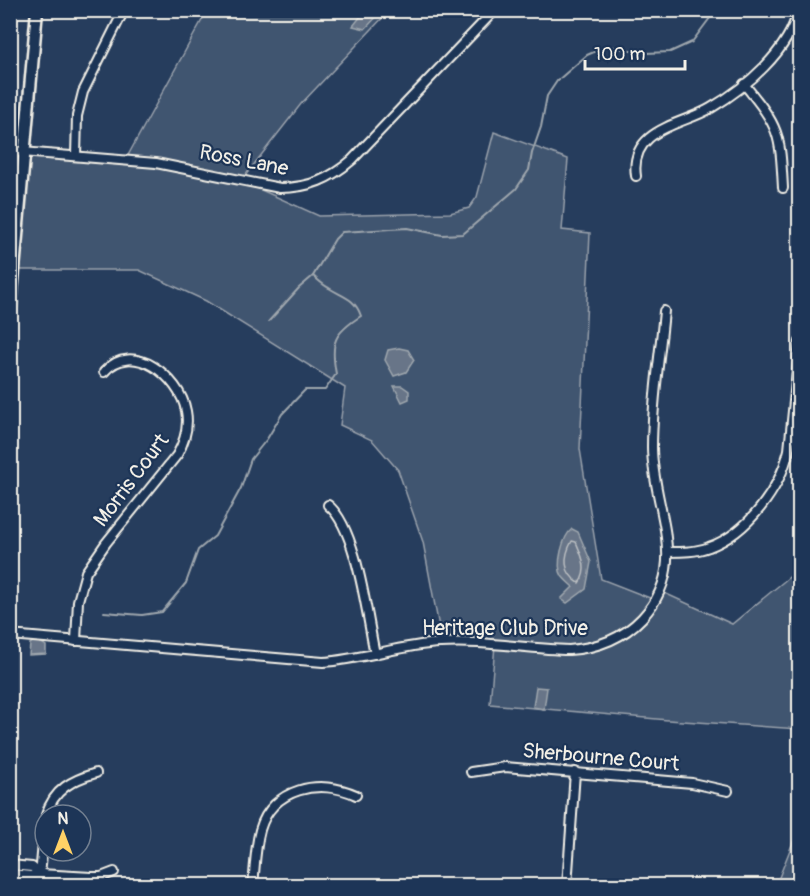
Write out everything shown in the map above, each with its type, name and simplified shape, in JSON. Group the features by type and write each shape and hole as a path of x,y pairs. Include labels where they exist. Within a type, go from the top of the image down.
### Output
{"main road":[{"path":"10,315 37,10"}],"street":[{"path":"76,156 77,116 83,92 124,10"},
{"name":"Ross Lane","path":"10,151 156,162 273,187 295,188 314,184 332,176 352,160 495,10"},
{"path":"636,176 637,156 642,147 657,132 711,109 744,84 780,50 791,33 798,10"},
{"path":"744,84 766,111 776,128 781,148 783,188"},
{"name":"Heritage Club Drive","path":"10,635 303,661 338,661 442,643 569,650 598,646 629,630 647,612 665,577 668,552 652,448 664,311"},
{"path":"668,552 698,551 717,544 741,526 775,488 785,467 789,450 800,342"},
{"name":"Morris Court","path":"76,641 78,601 86,572 106,543 177,455 186,437 186,411 179,392 174,383 159,369 145,363 125,360 110,364 104,372"},
{"path":"328,505 340,519 351,548 375,654"},
{"name":"Sherbourne Court","path":"471,772 505,767 575,772 692,783 728,791"},
{"path":"575,772 567,885 586,885"},
{"path":"51,803 63,787 77,779 96,773"},
{"path":"253,885 260,829 270,811 278,803 291,793 306,788 331,788 356,795"},
{"path":"39,885 41,863"},
{"path":"10,865 32,867 40,874"},
{"path":"10,874 100,877 114,872"}],"shaded area":[{"path":"207,11 389,11 301,104 241,181 319,216 450,213 469,208 477,197 494,132 568,159 562,230 590,233 580,449 601,579 655,600 660,591 732,624 799,569 799,729 490,704 495,645 442,643 423,542 398,470 372,440 340,425 345,388 206,301 139,270 14,270 24,152 126,159"},
{"path":"799,827 799,885 776,885"}],"water":[{"path":"365,11 382,11 365,29 353,26"},
{"path":"399,348 408,350 414,360 406,372 394,376 385,360 388,350"},
{"path":"394,386 402,386 409,391 409,399 402,402"},
{"path":"572,529 578,532 591,562 586,589 567,603 561,599 573,587 562,576 559,565 561,551"},
{"path":"40,642 46,646 46,654 29,655 30,644"},
{"path":"536,687 547,688 544,709 533,707"}],"waterway":[{"path":"269,321 313,276 335,239 342,232 407,228 442,235 463,234 516,189 529,170 547,96 557,81 587,55 608,46 646,53 670,52 692,42 716,10"},
{"path":"104,612 142,615 162,612 186,583 198,550 215,536 241,488 251,459 267,439 282,414 305,390 325,390 336,374 334,354 336,339 345,328 361,316 352,302 313,276"}]}
